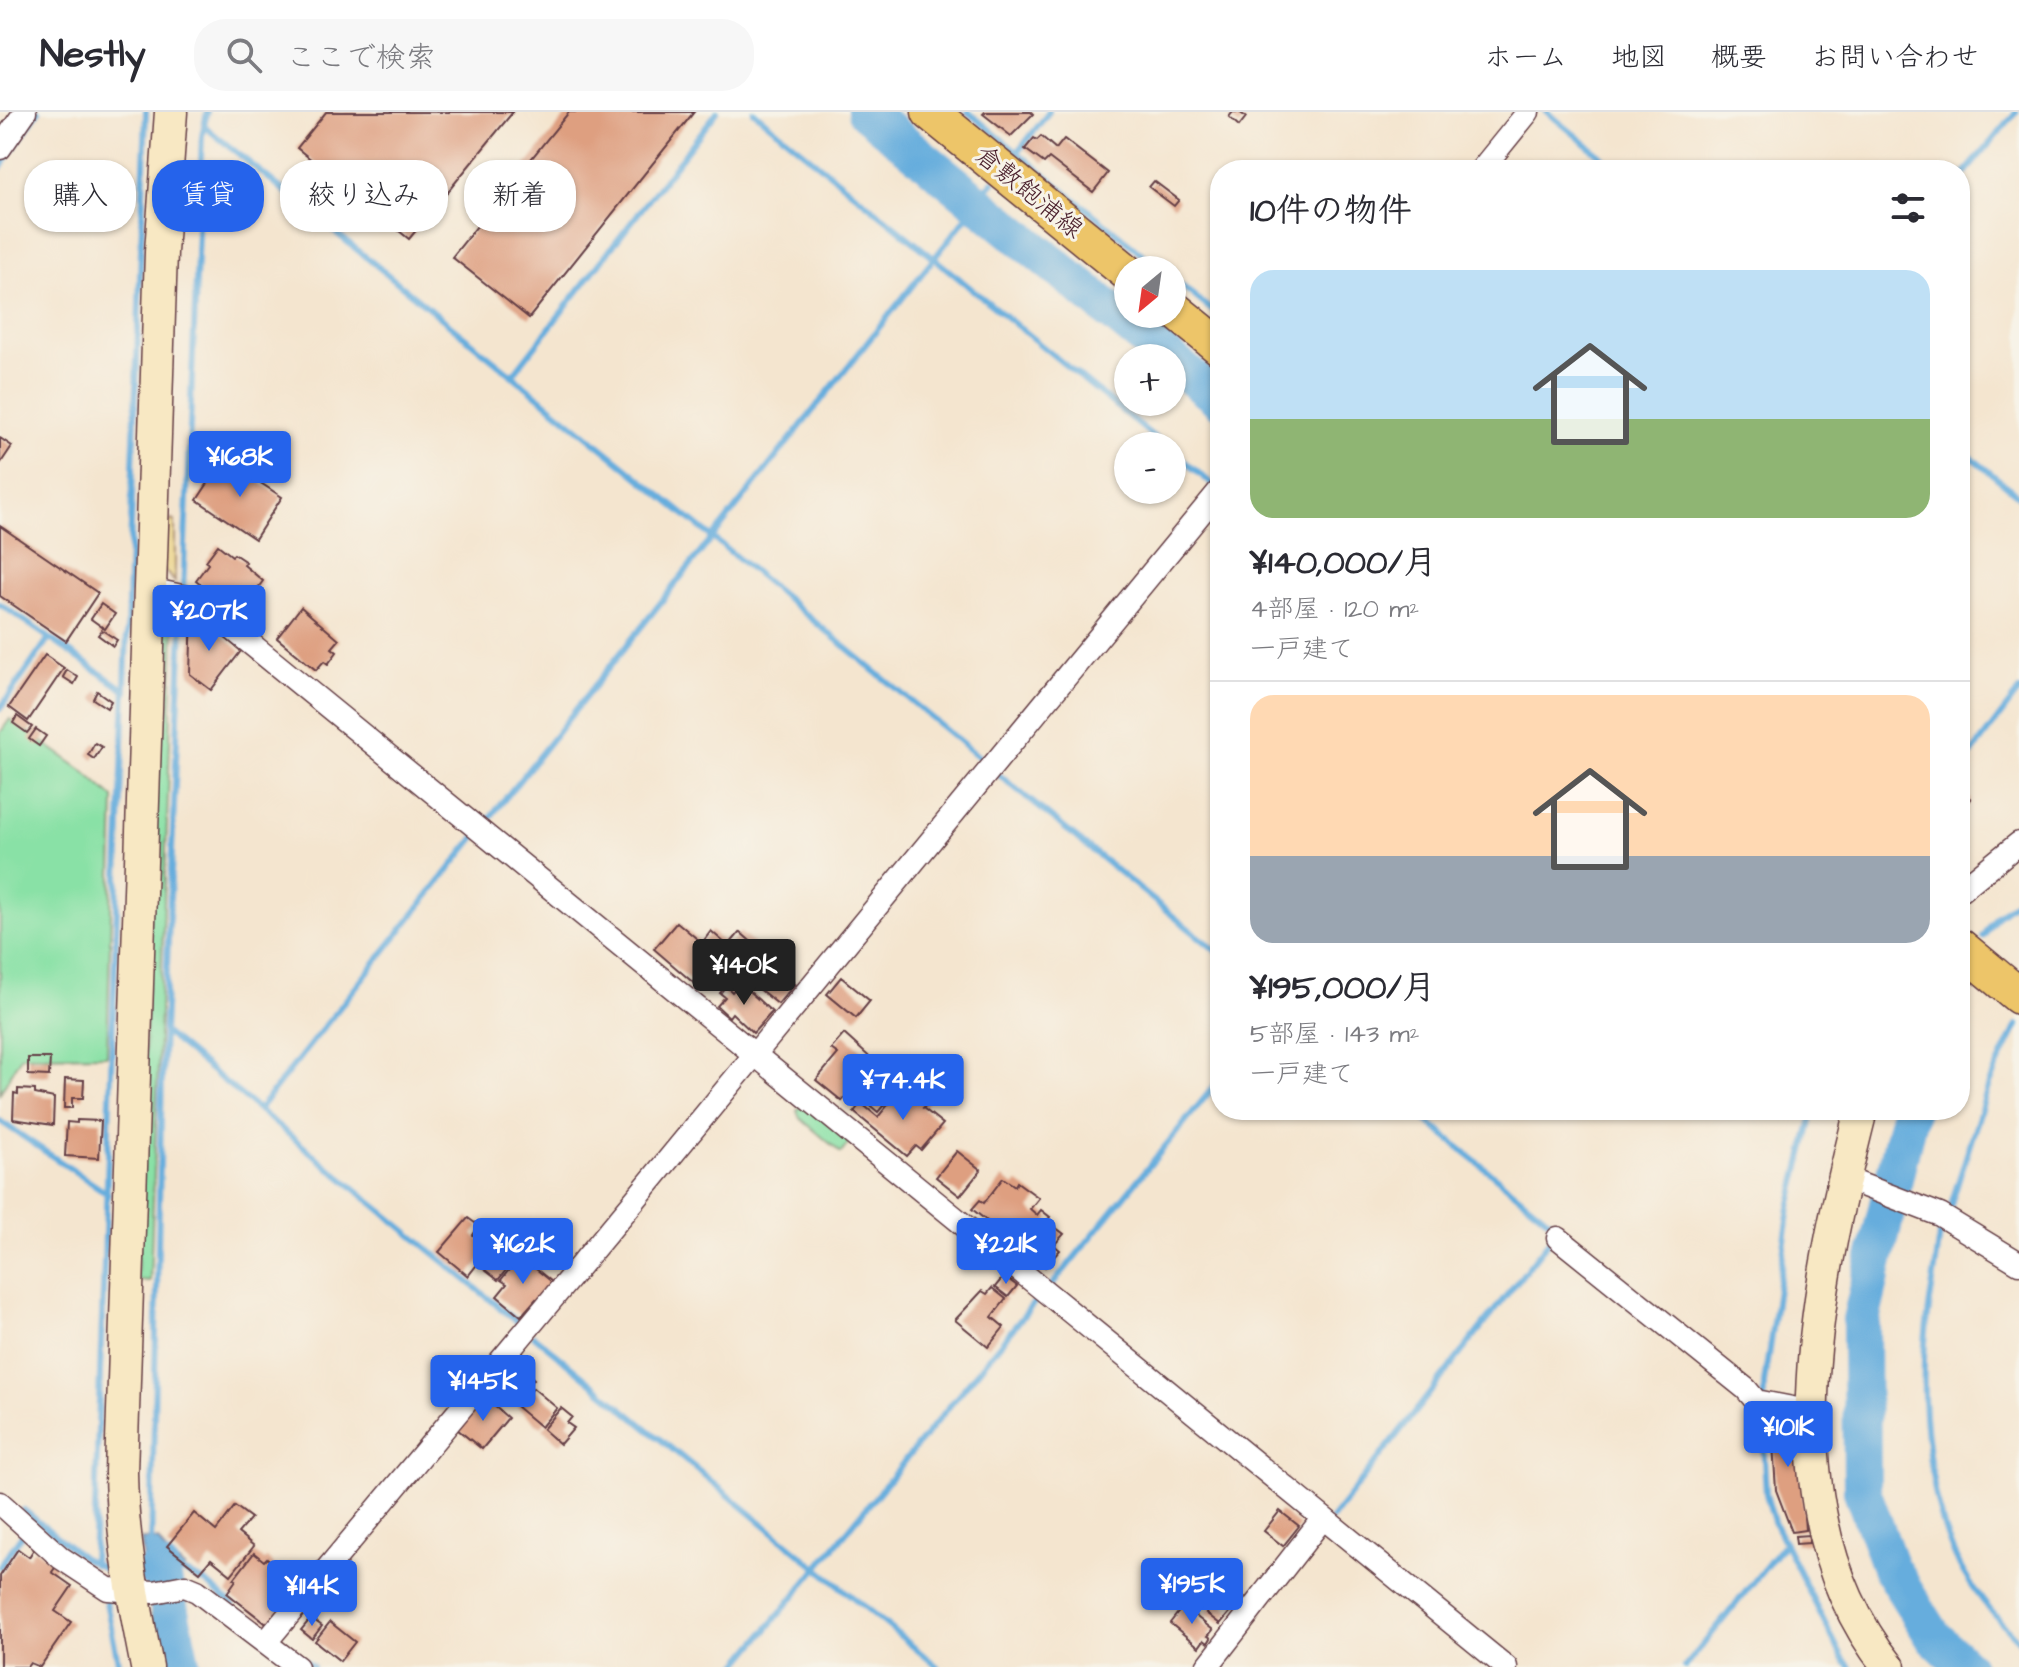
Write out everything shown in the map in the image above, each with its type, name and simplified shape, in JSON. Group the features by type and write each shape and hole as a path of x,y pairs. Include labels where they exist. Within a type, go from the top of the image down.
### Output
{"main road":[{"name":"倉敷飽浦線","path":"930,112 1114,262"},
{"path":"1186,319 1210,339"},
{"path":"1970,955 2019,996"}],"street":[{"path":"0,148 25,112"},
{"path":"147,1667 121,1519 121,1472 172,594 163,200 171,112"},
{"path":"1489,160 1528,112"},
{"path":"266,1642 1210,502"},
{"path":"172,594 215,614 1506,1667"},
{"path":"1970,883 2019,843"},
{"path":"1858,1120 1821,1291 1813,1412 1815,1481 1819,1520 1831,1562 1863,1629 1889,1667"},
{"path":"1844,1178 1940,1215 2019,1263"},
{"path":"1558,1238 1764,1402 1813,1412"},
{"path":"0,1503 61,1558 133,1588 185,1586 197,1591 297,1667"},
{"path":"1207,1667 1323,1518"}],"green space":[{"path":"175,604 150,1281 137,1280 160,622"},
{"path":"10,719 85,772 114,798 107,1055 21,1056 0,1093 0,733"},
{"path":"804,1102 851,1140 841,1153 800,1118 797,1111"},
{"path":"160,1602 174,1667 158,1667 151,1611"}],"sand":[{"path":"171,520 175,521 175,582 158,564 158,535"}],"water":[{"path":"141,1539 158,1540 168,1555 185,1568 170,1578 152,1582 146,1578"}],"building":[{"path":"326,112 513,112 474,160 464,160 464,172 448,191 448,160 312,160 297,148"},
{"path":"569,112 694,112 529,318 452,257 472,232 576,232 576,160 530,160"},
{"path":"1233,112 1246,117 1239,126 1229,117"},
{"path":"983,114 1033,114 1011,136"},
{"path":"1041,136 1056,149 1064,139 1108,173 1093,192 1049,158 1044,163 1025,149 1034,138 1037,140"},
{"path":"1154,181 1179,200 1174,206 1149,187"},
{"path":"400,232 415,232 409,239"},
{"path":"0,438 12,446 0,464"},
{"path":"224,459 282,497 255,539 197,500"},
{"path":"0,526 98,593 66,641 0,596"},
{"path":"218,545 246,562 244,565 263,581 249,600 256,606 245,620 196,580"},
{"path":"101,604 115,614 105,629 91,619"},
{"path":"301,607 339,640 332,648 337,652 328,664 324,661 316,670 277,638"},
{"path":"192,610 241,651 211,690 190,674"},
{"path":"102,630 117,640 113,646 98,635"},
{"path":"45,655 64,668 28,721 9,707"},
{"path":"67,670 78,677 74,684 63,677"},
{"path":"97,691 111,701 107,708 93,699"},
{"path":"17,716 32,727 27,733 13,723"},
{"path":"36,729 46,736 39,746 29,739"},
{"path":"95,743 102,747 94,759 88,755"},
{"path":"677,922 702,943 711,931 726,944 717,955 719,957 740,932 780,963 776,968 795,984 778,1004 743,976 747,971 741,966 727,984 708,969 696,985 654,949"},
{"path":"841,977 870,1001 856,1018 827,994"},
{"path":"740,983 772,1012 753,1033 732,1013 729,1017 717,1006 725,997 720,993 726,986 732,992"},
{"path":"844,1034 875,1062 842,1101 816,1080 838,1054 831,1049"},
{"path":"894,1057 912,1072 903,1087 900,1086 878,1112 853,1091 879,1061 886,1066"},
{"path":"28,1058 50,1058 49,1076 28,1075"},
{"path":"65,1079 84,1080 83,1098 72,1098 72,1108 64,1108"},
{"path":"18,1089 35,1090 35,1094 54,1098 53,1125 13,1119 14,1093 18,1094"},
{"path":"901,1089 910,1095 913,1090 928,1103 923,1108 943,1124 921,1150 916,1146 907,1156 854,1112 861,1103 878,1117"},
{"path":"77,1120 101,1121 99,1158 65,1156 67,1122 77,1123"},
{"path":"957,1151 981,1170 960,1196 936,1177"},
{"path":"1003,1178 1015,1186 1017,1182 1039,1198 1030,1209 1037,1215 1041,1210 1050,1217 1047,1221 1064,1234 1054,1245 1060,1250 1045,1267 972,1209 980,1200 984,1203"},
{"path":"468,1218 479,1226 473,1235 490,1248 468,1276 439,1252"},
{"path":"509,1231 526,1245 498,1280 480,1266"},
{"path":"520,1256 552,1282 539,1302 536,1299 521,1316 497,1296 507,1284 501,1280"},
{"path":"1004,1276 1017,1286 1008,1297 995,1287"},
{"path":"992,1288 1006,1299 992,1317 1004,1327 988,1347 955,1320 982,1291 987,1294"},
{"path":"516,1363 534,1379 515,1401 497,1387"},
{"path":"533,1388 557,1408 541,1427 517,1407"},
{"path":"484,1397 508,1418 482,1449 457,1429"},
{"path":"561,1408 572,1417 567,1423 574,1428 560,1444 543,1429"},
{"path":"1783,1412 1783,1418 1797,1418 1805,1530 1792,1532 1776,1490 1771,1413"},
{"path":"235,1506 251,1518 238,1533 254,1546 231,1575 211,1559 200,1572 167,1546 194,1513 216,1531"},
{"path":"1280,1511 1299,1526 1283,1546 1264,1531"},
{"path":"1809,1535 1809,1543 1796,1544 1795,1536"},
{"path":"18,1549 29,1557 34,1549 57,1565 52,1572 72,1586 55,1611 71,1622 40,1667 30,1663 27,1667 0,1667 0,1576"},
{"path":"254,1553 264,1561 267,1558 293,1584 273,1605 281,1611 269,1626 227,1593"},
{"path":"1217,1599 1231,1611 1220,1624 1206,1613"},
{"path":"1185,1604 1213,1630 1208,1636 1211,1638 1208,1643 1204,1640 1199,1647 1170,1623"},
{"path":"311,1618 322,1626 312,1639 301,1630"},
{"path":"330,1622 355,1642 340,1661 315,1641"}],"waterway":[{"path":"0,168 38,112"},
{"path":"93,1564 146,112"},
{"path":"183,592 202,136 207,112"},
{"path":"512,376 717,112"},
{"path":"754,112 1148,432"},
{"path":"866,112 1151,344"},
{"path":"968,112 1145,256"},
{"path":"1017,153 1049,112"},
{"path":"1547,112 1606,160"},
{"path":"1970,167 2016,112"},
{"path":"204,126 985,762"},
{"path":"976,201 993,182"},
{"path":"484,825 978,203"},
{"path":"1186,289 1210,309"},
{"path":"1186,372 1210,392"},
{"path":"1970,456 2019,496"},
{"path":"1186,463 1210,482"},
{"path":"151,1547 162,1077 183,603"},
{"path":"0,604 126,691"},
{"path":"0,709 49,638"},
{"path":"1970,756 2019,691"},
{"path":"999,775 1210,946"},
{"path":"259,1109 475,837"},
{"path":"1983,937 1997,916 2019,899"},
{"path":"1949,1211 1989,1084 2017,1025"},
{"path":"164,1032 521,1325"},
{"path":"1052,1285 1210,1091"},
{"path":"1425,1120 1562,1231"},
{"path":"1812,1120 1790,1207 1764,1383 1766,1494 1774,1522 1842,1657 1850,1667"},
{"path":"1908,1120 1861,1320 1862,1491 1890,1567 1933,1636 1966,1667"},
{"path":"0,1121 108,1194"},
{"path":"1941,1222 1926,1328 1924,1368 1926,1426 1934,1487 1949,1542 1959,1564 1986,1605 2019,1641"},
{"path":"1332,1518 1552,1237"},
{"path":"736,1667 1038,1298"},
{"path":"534,1336 938,1667"},
{"path":"24,1510 83,1558 112,1572"},
{"path":"0,1566 21,1536"},
{"path":"1685,1667 1785,1543"},
{"path":"175,1568 205,1582 233,1605"},
{"path":"155,1571 161,1570 182,1667"},
{"path":"104,1592 119,1667"},
{"path":"300,1657 313,1667"}]}
